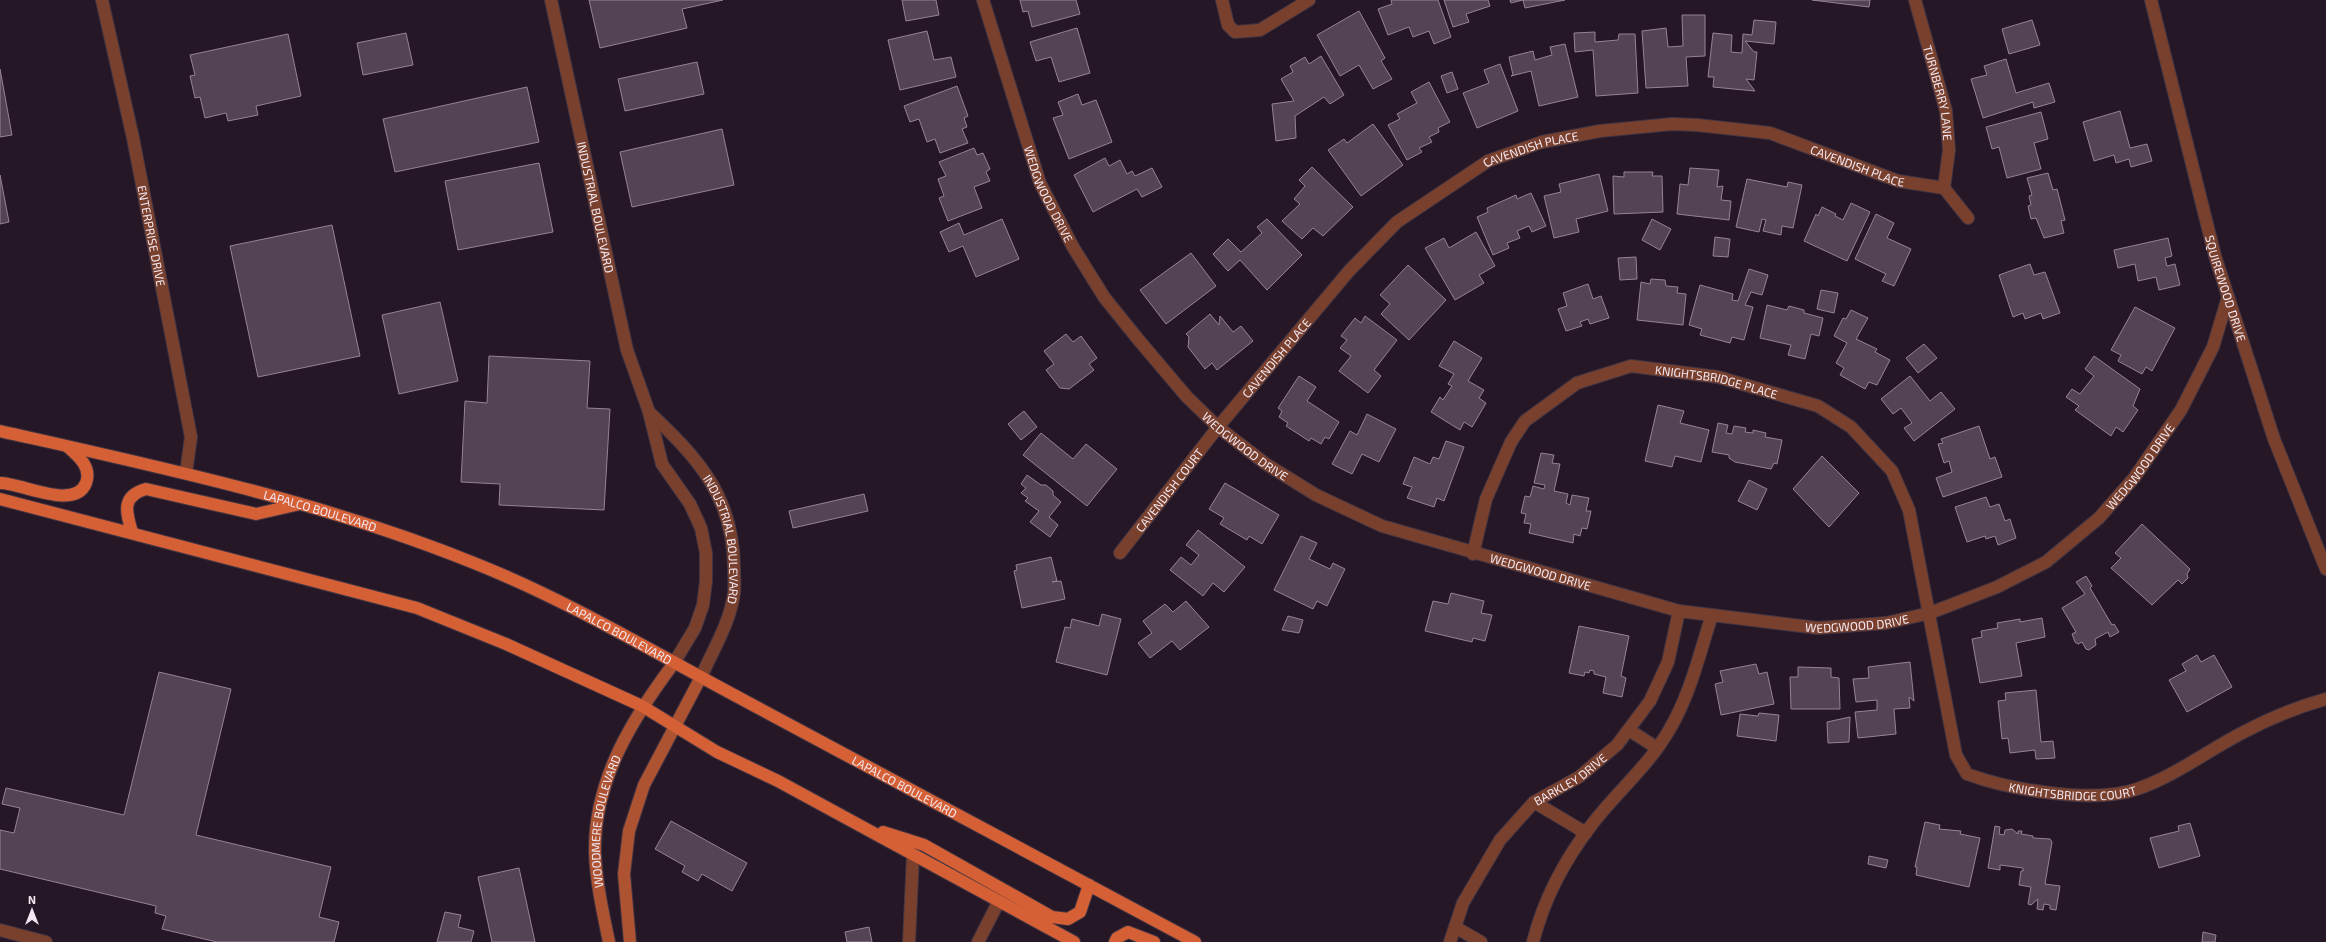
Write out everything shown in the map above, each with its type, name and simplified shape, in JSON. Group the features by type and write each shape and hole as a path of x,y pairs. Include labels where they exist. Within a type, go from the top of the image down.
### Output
{"main road":[{"name":"LAPALCO BOULEVARD","path":"0,431 186,473 301,503 397,533 477,564 598,621 1195,942"},
{"path":"0,483 59,496 75,495 83,489 87,479 87,469 81,459 67,446"},
{"path":"132,532 127,517 129,499 136,492 146,488 256,514 301,503"},
{"path":"0,499 132,532 417,608 506,644 642,706 717,752 778,781 1074,942"},
{"path":"855,823 924,845 1052,917 1068,919 1080,912 1089,885"},
{"path":"1115,942 1117,938 1128,932 1154,942"}],"street":[{"name":"ENTERPRISE DRIVE","path":"102,0 133,138 191,437 186,473"},
{"name":"INDUSTRIAL BOULEVARD","path":"551,0 627,350 649,412 662,464 690,504 700,528 706,553 706,581 702,605 695,628 674,663 642,706"},
{"name":"WEDGWOOD DRIVE","path":"983,0 1040,183 1073,247 1104,297 1137,338 1187,397 1218,427 1266,464 1316,495 1382,526 1473,554 1679,611 1818,628 1886,623 1930,612 1997,587 2046,562 2099,518 2134,478 2181,410 2213,347 2228,297"},
{"path":"1222,0 1228,25 1235,32 1260,30 1309,0"},
{"name":"TURNBERRY LANE","path":"1915,0 1946,111 1950,150 1944,188"},
{"name":"SQUIREWOOD DRIVE","path":"2151,0 2215,256 2274,439 2326,569"},
{"name":"CAVENDISH PLACE","path":"1218,427 1349,270 1397,222 1488,161 1542,142 1600,131 1672,124 1770,133 1898,180 1944,188"},
{"path":"1944,188 1968,218"},
{"name":"KNIGHTSBRIDGE PLACE","path":"1473,554 1486,499 1511,442 1525,421 1577,383 1631,366 1718,377 1818,406 1851,427 1892,471 1909,510 1930,612"},
{"name":"INDUSTRIAL BOULEVARD","path":"649,412 681,442 704,471 720,497 731,528 734,592 725,626 675,725"},
{"name":"CAVENDISH COURT","path":"1120,553 1218,427"},
{"name":"BARKLEY DRIVE","path":"1450,942 1463,903 1500,840 1534,802 1579,776 1618,746 1650,701 1668,662 1679,611"},
{"name":"KNIGHTSBRIDGE COURT","path":"1930,612 1956,755 1967,774 2017,789 2093,795 2136,789 2170,774 2242,733 2275,717 2326,699"},
{"path":"1533,942 1540,914 1563,866 1586,833 1657,748 1681,710 1712,615"},
{"name":"WOODMERE BOULEVARD","path":"609,942 598,887 595,852 597,821 602,791 610,769 642,706"},
{"name":"WOODMERE BOULEVARD","path":"630,942 624,874 629,830 644,785 675,725"},
{"path":"1629,730 1657,748"},
{"path":"1534,802 1586,833"},
{"path":"909,942 913,855"},
{"path":"978,942 999,901"},
{"path":"1455,927 1481,942"},
{"path":"0,930 46,942"}],"building":[{"path":"589,0 723,0 682,9 687,28 600,48"},
{"path":"902,0 936,0 939,15 906,21"},
{"path":"1020,0 1076,0 1080,14 1032,27 1028,11 1023,12"},
{"path":"1391,0 1438,0 1451,37 1434,44 1429,31 1413,37 1409,27 1388,35 1378,9 1392,4"},
{"path":"1444,0 1488,0 1490,6 1466,14 1469,22 1453,27"},
{"path":"1510,0 1523,0 1511,3"},
{"path":"1523,0 1565,0 1525,8"},
{"path":"1812,0 1870,0 1869,7"},
{"path":"1359,11 1385,58 1381,61 1392,79 1373,89 1359,65 1340,76 1317,35"},
{"path":"1682,15 1705,15 1705,56 1686,57 1688,86 1646,88 1642,31 1666,28 1668,47 1683,46"},
{"path":"1754,20 1776,22 1774,44 1745,41 1754,52 1757,52 1754,80 1746,79 1755,91 1713,87 1714,77 1708,77 1713,33 1732,35 1731,52 1742,53 1743,34 1752,35"},
{"path":"2032,20 2040,45 2009,54 2002,29"},
{"path":"1077,28 1090,73 1059,82 1051,57 1036,61 1030,42"},
{"path":"927,31 934,60 951,57 956,77 900,90 888,40"},
{"path":"1595,32 1595,42 1618,40 1619,34 1635,34 1638,93 1596,96 1593,50 1575,52 1574,33"},
{"path":"406,33 413,65 363,75 357,43"},
{"path":"288,34 301,96 256,106 258,115 228,121 226,113 205,118 200,97 195,98 190,76 195,75 190,55"},
{"path":"1565,44 1578,97 1539,106 1531,71 1511,76 1513,75 1509,57 1533,51 1535,60 1552,55 1550,47"},
{"path":"1321,56 1344,95 1330,104 1324,97 1295,116 1296,138 1276,141 1272,104 1294,101 1281,79 1293,72 1290,66 1305,57 1309,64"},
{"path":"2006,59 2016,93 2049,83 2055,102 2034,108 2033,102 1983,118 1971,79 1987,75 1984,66"},
{"path":"697,62 704,94 625,111 618,79"},
{"path":"1500,64 1518,111 1477,128 1463,93 1489,83 1484,70"},
{"path":"0,69 12,135 0,137"},
{"path":"1452,72 1458,89 1447,93 1441,76"},
{"path":"1429,82 1450,122 1438,128 1439,132 1429,137 1432,142 1419,148 1422,152 1407,160 1388,125 1400,119 1397,114 1417,103 1411,92"},
{"path":"957,86 968,116 964,118 967,127 962,129 968,143 940,153 935,139 927,142 919,119 910,122 904,106"},
{"path":"527,87 539,142 395,172 383,119"},
{"path":"1078,94 1082,105 1096,100 1112,142 1069,159 1053,118 1063,115 1058,102"},
{"path":"2120,111 2130,148 2147,144 2152,161 2131,167 2129,159 2116,163 2114,155 2094,161 2083,122"},
{"path":"2041,112 2048,139 2034,143 2041,169 2007,178 1999,147 1992,149 1986,127"},
{"path":"1373,124 1403,165 1361,196 1328,150 1344,139 1347,143"},
{"path":"722,129 734,185 632,207 620,152"},
{"path":"974,148 977,155 983,153 990,169 986,172 990,181 974,187 982,208 948,221 939,198 944,196 938,179 946,176 939,162"},
{"path":"1105,158 1109,166 1120,160 1127,174 1132,171 1135,176 1152,168 1162,187 1142,197 1137,189 1093,212 1074,175"},
{"path":"539,163 553,232 458,250 445,181"},
{"path":"1312,167 1353,207 1323,236 1313,228 1302,239 1282,221 1300,204 1294,199 1305,186 1299,180"},
{"path":"1690,168 1719,170 1717,187 1723,186 1721,200 1731,201 1729,220 1677,214 1680,184 1688,185"},
{"path":"1624,172 1653,172 1652,176 1662,176 1663,212 1614,214 1613,176 1624,177"},
{"path":"2048,173 2053,190 2057,189 2065,220 2061,221 2064,233 2044,238 2036,218 2031,219 2028,206 2031,205 2029,196 2032,195 2027,178"},
{"path":"1599,174 1608,211 1576,219 1579,232 1554,238 1544,196 1561,192 1559,184"},
{"path":"0,175 9,222 0,224"},
{"path":"1747,179 1787,187 1788,182 1802,185 1793,228 1782,226 1781,235 1763,231 1766,220 1762,219 1759,232 1736,227"},
{"path":"1531,193 1546,226 1532,232 1529,226 1517,231 1520,238 1507,243 1509,248 1493,255 1477,217 1488,212 1487,208 1516,195 1517,199"},
{"path":"1851,203 1870,212 1847,261 1804,241 1816,214 1818,216 1822,207 1836,214 1835,216 1843,220"},
{"path":"1876,214 1894,223 1887,238 1911,249 1894,286 1882,281 1886,274 1855,259"},
{"path":"1002,219 1019,259 976,277 963,246 949,252 940,232 959,223 964,235"},
{"path":"1267,219 1302,255 1267,290 1240,260 1228,271 1213,254 1228,239 1241,252 1262,233 1257,227"},
{"path":"1652,219 1671,229 1660,250 1642,240"},
{"path":"332,225 360,356 258,377 230,246"},
{"path":"1476,232 1495,266 1479,275 1484,283 1455,300 1425,248 1444,238 1449,248"},
{"path":"1715,237 1730,239 1728,257 1713,256"},
{"path":"2168,238 2172,256 2165,258 2167,266 2175,264 2180,285 2159,290 2156,277 2138,281 2135,264 2118,268 2114,250"},
{"path":"1191,253 1216,286 1166,324 1140,290"},
{"path":"1636,257 1637,279 1620,280 1618,258"},
{"path":"2030,264 2034,275 2045,272 2060,313 2043,319 2041,313 2025,319 2023,313 2013,317 1999,275"},
{"path":"1408,265 1446,300 1409,340 1381,314 1390,304 1380,295"},
{"path":"1749,269 1768,275 1762,295 1751,292 1745,305 1753,307 1744,340 1732,337 1730,343 1700,335 1702,329 1689,325 1700,285 1733,294 1732,300 1738,301"},
{"path":"1651,279 1665,280 1666,286 1678,287 1677,293 1686,294 1683,325 1637,320 1641,282 1650,284"},
{"path":"1588,284 1593,299 1601,296 1609,318 1590,324 1588,319 1580,322 1582,326 1566,331 1558,309 1567,306 1563,293"},
{"path":"1821,290 1838,293 1834,313 1817,309"},
{"path":"440,302 458,381 399,394 382,315"},
{"path":"1767,305 1787,310 1789,306 1804,310 1804,313 1823,318 1819,336 1811,334 1805,359 1788,355 1791,345 1760,338"},
{"path":"2135,307 2175,328 2152,371 2146,367 2142,374 2118,361 2121,355 2111,350"},
{"path":"1851,310 1868,318 1856,339 1877,349 1875,352 1890,360 1877,385 1869,382 1865,389 1840,375 1844,368 1836,363 1847,343 1834,336 1843,318 1846,319"},
{"path":"1210,314 1219,325 1220,316 1233,332 1241,326 1253,341 1217,370 1212,363 1205,369 1188,347 1189,337 1186,334"},
{"path":"1365,316 1397,340 1374,370 1381,376 1368,393 1339,371 1351,356 1340,348 1347,340 1341,336 1355,318 1361,323"},
{"path":"1066,334 1073,342 1081,336 1097,358 1089,364 1094,370 1069,389 1060,388 1046,370 1054,364 1044,351"},
{"path":"1454,341 1482,358 1468,381 1484,390 1479,398 1486,403 1472,427 1464,422 1460,430 1431,412 1440,397 1443,400 1452,386 1448,384 1454,374 1439,366"},
{"path":"1924,344 1937,358 1918,373 1906,358"},
{"path":"489,356 590,361 587,408 610,409 604,510 499,505 500,484 461,482 465,401 487,403"},
{"path":"2094,356 2140,389 2133,406 2138,410 2123,432 2116,427 2111,436 2075,410 2079,406 2066,397 2072,389 2080,394 2094,376 2085,369"},
{"path":"1299,376 1316,387 1307,401 1339,422 1329,439 1325,437 1321,444 1311,438 1309,441 1286,426 1288,423 1279,417 1282,411 1278,408"},
{"path":"1910,376 1930,401 1941,392 1955,409 1914,441 1904,428 1912,423 1901,408 1893,414 1881,399"},
{"path":"1658,405 1684,411 1680,423 1709,430 1701,462 1675,456 1672,467 1645,461"},
{"path":"1024,411 1037,427 1021,440 1008,424"},
{"path":"1367,414 1396,429 1379,462 1362,454 1352,474 1332,464 1350,431 1357,435"},
{"path":"1718,423 1728,425 1726,433 1732,434 1734,426 1746,428 1745,432 1753,433 1753,430 1766,433 1765,437 1782,440 1777,464 1774,463 1771,469 1735,462 1729,458 1729,455 1712,452"},
{"path":"1979,426 1990,459 1995,457 2002,477 1943,497 1936,478 1952,472 1949,461 1944,463 1938,444 1943,443 1941,439"},
{"path":"1041,433 1073,459 1086,444 1117,469 1087,506 1023,455"},
{"path":"1446,441 1464,447 1444,501 1437,498 1434,507 1407,498 1412,487 1403,484 1414,457 1430,464 1433,457 1439,459"},
{"path":"1541,453 1554,455 1552,463 1560,464 1554,491 1568,494 1566,503 1570,505 1572,495 1589,498 1586,511 1591,511 1587,529 1582,528 1580,536 1574,534 1573,543 1529,533 1531,524 1524,523 1526,514 1521,513 1525,496 1530,497 1533,486 1544,489 1545,485 1534,483"},
{"path":"1822,456 1859,493 1829,527 1793,489"},
{"path":"1027,475 1041,485 1046,485 1053,491 1053,495 1061,502 1049,517 1058,525 1050,537 1030,522 1039,511 1025,501 1028,498 1021,493 1026,488 1021,484"},
{"path":"1749,480 1767,489 1757,510 1738,501"},
{"path":"1225,483 1279,515 1262,544 1249,536 1247,540 1220,524 1224,518 1209,509"},
{"path":"864,494 868,511 793,528 789,511"},
{"path":"1986,497 1990,507 1999,504 2005,521 2010,519 2016,538 1998,545 1995,536 1986,539 1985,536 1967,542 1955,507"},
{"path":"2142,524 2190,569 2187,574 2188,578 2182,584 2178,580 2152,605 2111,568 2121,558 2115,553"},
{"path":"1198,530 1245,567 1224,592 1213,583 1203,596 1170,570 1181,557 1191,565 1199,555 1186,545"},
{"path":"1301,536 1317,543 1309,559 1330,569 1333,563 1345,569 1327,606 1317,601 1313,609 1274,590"},
{"path":"1051,557 1057,581 1052,582 1061,581 1065,599 1022,608 1014,571 1017,570 1016,565"},
{"path":"2086,576 2092,586 2090,588 2112,625 2114,624 2119,632 2110,637 2108,632 2095,639 2096,645 2089,650 2086,649 2082,642 2078,644 2075,642 2072,634 2076,632 2062,608 2085,594 2076,582"},
{"path":"1451,593 1484,601 1481,613 1492,615 1485,641 1473,638 1472,642 1425,631 1433,601 1448,604"},
{"path":"1186,601 1209,627 1180,650 1172,641 1150,658 1138,643 1152,633 1143,621 1165,604 1173,612"},
{"path":"1102,614 1121,619 1107,675 1056,662 1065,627 1070,628 1072,619 1099,626"},
{"path":"1288,616 1303,620 1299,633 1282,630"},
{"path":"2042,618 2045,637 2016,643 2022,676 1980,683 1972,639 1982,637 1981,631 1998,628 1997,623 2020,619 2020,622"},
{"path":"1579,626 1629,636 1621,676 1626,678 1622,697 1603,693 1606,677 1594,674 1594,671 1590,670 1589,673 1585,672 1584,676 1569,673"},
{"path":"2197,655 2201,662 2214,655 2232,687 2187,712 2169,680 2186,671 2182,664"},
{"path":"1910,662 1914,701 1909,697 1910,708 1894,709 1896,734 1858,738 1855,712 1877,710 1877,700 1856,702 1853,679 1869,678 1868,667"},
{"path":"1756,664 1759,674 1767,672 1774,704 1721,715 1715,684 1723,682 1720,671"},
{"path":"1798,667 1831,668 1831,677 1839,678 1840,709 1791,709 1790,677 1798,677"},
{"path":"159,672 231,689 196,835 331,867 319,917 339,922 334,942 217,942 162,929 166,916 155,913 156,906 0,869 0,830 14,833 20,808 2,804 6,788 124,815"},
{"path":"2036,690 2041,742 2053,741 2055,758 2036,759 2035,750 2010,753 2008,738 2002,739 1998,701 2006,700 2005,693"},
{"path":"1759,713 1779,715 1776,741 1737,736 1740,714 1758,716"},
{"path":"1850,717 1849,742 1828,743 1827,722"},
{"path":"671,821 747,863 732,891 702,874 698,881 682,872 685,866 655,849"},
{"path":"1925,822 1940,825 1939,829 1961,831 1960,834 1980,838 1969,887 1916,875 1917,867 1915,867"},
{"path":"2190,823 2200,856 2159,868 2150,838 2179,831 2178,826"},
{"path":"1995,826 2000,827 1999,834 2004,835 2005,830 2012,829 2018,834 2018,831 2022,831 2021,834 2033,836 2033,838 2050,839 2052,842 2045,884 2060,886 2056,910 2050,909 2050,905 2044,904 2043,910 2037,909 2038,899 2031,905 2028,904 2031,887 2019,885 2021,871 2023,871 2023,868 2000,865 2000,870 1988,868"},
{"path":"1869,856 1888,860 1886,868 1868,864"},
{"path":"519,868 535,942 492,942 478,877"},
{"path":"445,912 461,915 458,927 474,931 471,942 437,942"},
{"path":"869,927 872,942 847,942 845,932"},
{"path":"2203,932 2216,935 2215,942 2202,942"}]}
